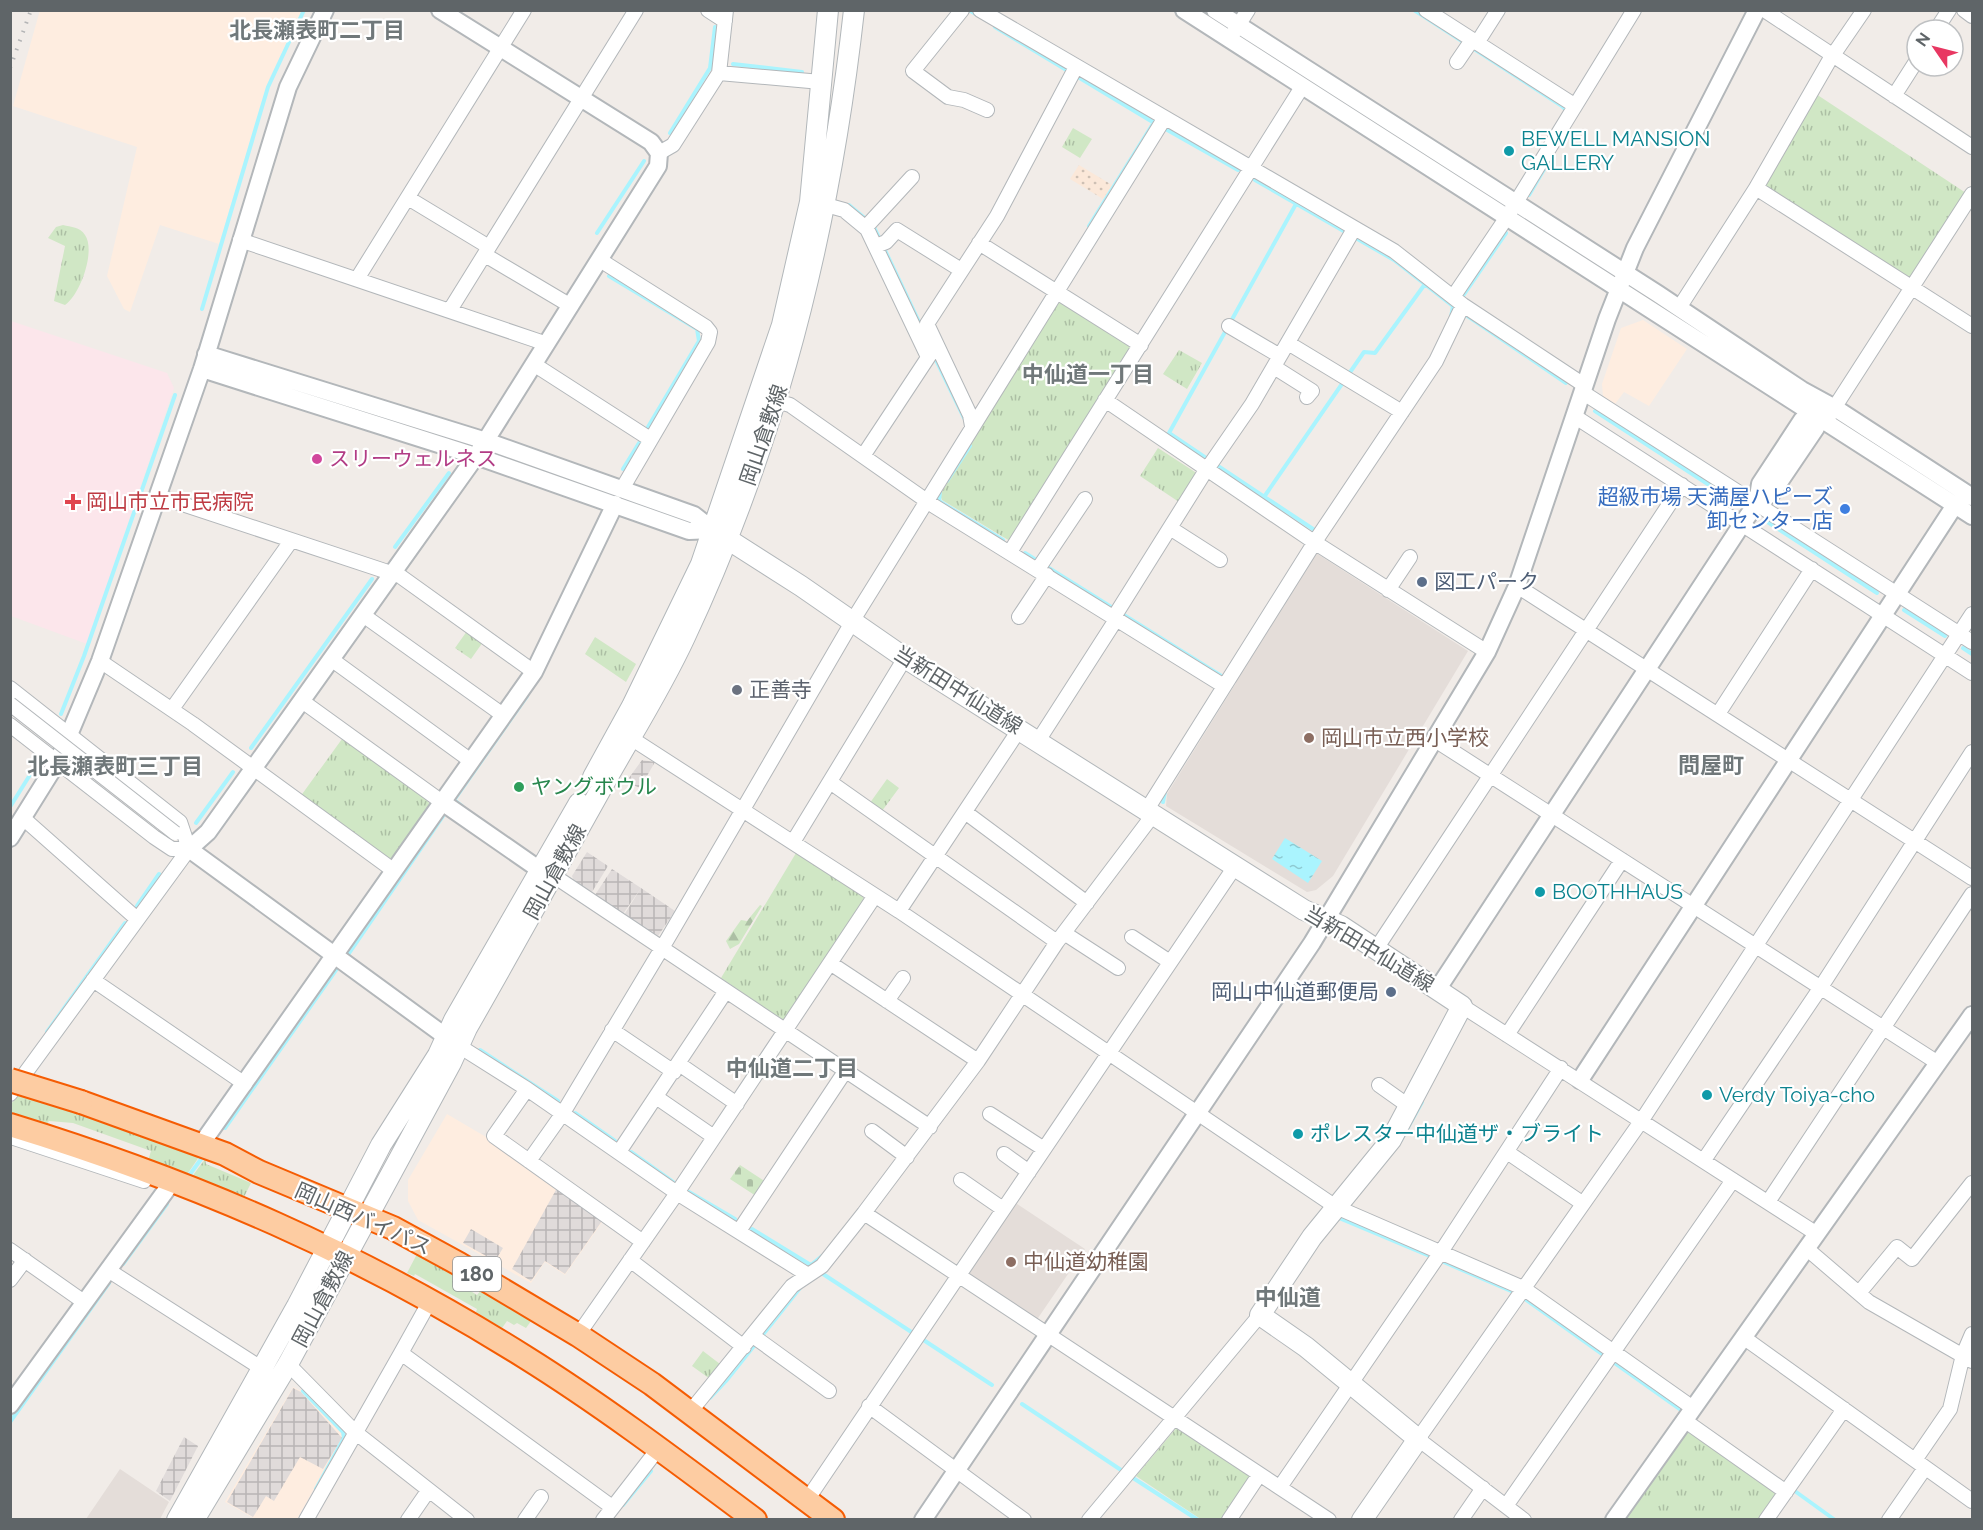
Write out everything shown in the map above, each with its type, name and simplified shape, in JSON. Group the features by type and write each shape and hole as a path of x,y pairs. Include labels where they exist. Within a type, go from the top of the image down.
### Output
{"highway":[{"name":"岡山西バイパス","path":"18,1077 81,1102 194,1141 357,1214 459,1263 578,1335 690,1412 833,1520"},
{"name":"岡山西バイパス","path":"10,1125 159,1174 258,1214 430,1301 528,1359 755,1520"}],"main road":[{"name":"岡山倉敷線","path":"194,1520 288,1364 337,1252 357,1214 386,1138 438,1055 452,1042 625,733 684,640 720,534 793,281 810,202 828,10"},
{"name":"岡山倉敷線","path":"720,534 776,401 792,351 826,205 846,86 854,10"},
{"name":"当新田中仙道線","path":"720,534 905,658 1304,910 1326,919 1462,1006"},
{"path":"1362,1520 1418,1438 1264,1318 1312,1237 1341,1210 1391,1140 1462,1006"},
{"name":"岡山倉敷線","path":"177,1520 261,1368 337,1252"}],"street":[{"path":"10,838 58,761 100,661 204,361 288,87 325,10"},
{"path":"10,1094 18,1077 93,980 189,849 208,832 476,456 658,166 659,153 651,142 501,48 460,16 440,10"},
{"path":"357,279 524,10"},
{"path":"450,310 636,10"},
{"path":"659,153 672,145 719,72 726,16 708,10"},
{"path":"962,10 913,71 948,97 964,100 987,110"},
{"path":"980,10 1073,72 1161,123 1252,169 1352,233 1394,251 1459,305 1972,642"},
{"path":"1184,10 1234,32 1824,411 1972,497"},
{"path":"1215,10 1234,32 1302,87 1511,210"},
{"path":"1234,32 1248,10"},
{"path":"1426,10 1570,111"},
{"path":"1457,62 1498,10"},
{"path":"690,1412 754,1341 792,1286 814,1271 864,1213 904,1154 930,1127 1024,996 1061,938 1149,813 1224,686 1314,542 1399,411 1436,362 1459,305 1511,210 1634,10"},
{"path":"1679,308 1756,188 1864,10"},
{"path":"1964,10 1972,16"},
{"path":"923,1520 1326,919 1487,652 1517,586 1583,388 1639,240 1757,12 1834,56 1972,147"},
{"path":"719,72 821,82"},
{"path":"863,456 932,351 927,324 998,216 1073,72"},
{"path":"1894,96 1906,78"},
{"path":"1010,552 1302,87"},
{"path":"528,1161 563,1113 852,622 1053,290 1161,123"},
{"path":"869,224 912,177"},
{"path":"1756,188 1972,326"},
{"path":"1437,990 1757,502 1760,484 1803,420 1824,411 1967,214 1972,194"},
{"path":"408,198 571,306"},
{"path":"826,205 844,210 869,224 881,244 932,351 970,416 972,426"},
{"path":"881,244 897,230 961,270"},
{"path":"1038,741 1210,464 1291,345 1352,233"},
{"path":"240,240 547,344"},
{"path":"980,243 1142,345"},
{"path":"207,1136 534,672 618,497 708,342 710,332 706,327 600,260"},
{"path":"1622,281 1679,308 1972,516"},
{"path":"1229,326 1312,390 1307,397"},
{"path":"1291,345 1399,411"},
{"path":"204,361 486,441 618,497 689,531 720,534"},
{"path":"204,361 476,456 618,497"},
{"path":"534,365 650,439"},
{"path":"1105,400 1210,464 1314,542 1487,652"},
{"path":"776,401 790,405 927,501 1010,552 1043,567 1224,686"},
{"path":"1574,416 1972,673"},
{"path":"1376,950 1682,485"},
{"path":"158,496 400,576 534,672"},
{"path":"1019,617 1043,567 1084,499"},
{"path":"1580,1080 1955,505"},
{"path":"1170,528 1220,560"},
{"path":"172,709 291,541"},
{"path":"1388,590 1410,557"},
{"path":"1718,714 1812,569"},
{"path":"1517,586 1972,878"},
{"path":"1524,1520 1418,1438 1642,1120 1972,614"},
{"path":"363,615 503,715"},
{"path":"793,842 905,658"},
{"path":"331,659 471,761"},
{"path":"100,661 172,709 393,870"},
{"path":"10,688 180,822 189,849"},
{"path":"302,700 442,802 930,1127"},
{"path":"10,704 175,833 189,849 452,1042 563,1113 677,1193 739,1231 814,1271"},
{"path":"10,725 154,837 172,849 189,849"},
{"path":"899,911 1019,730"},
{"path":"625,733 874,897 899,911 1341,1210 1438,1257 1523,1288 1612,1358 1788,1489"},
{"path":"1435,740 1492,774 1938,1062"},
{"path":"1704,1160 1821,987 1972,752"},
{"path":"830,782 934,858 1061,938 1118,968"},
{"path":"965,812 1087,903"},
{"path":"23,818 137,919"},
{"path":"1507,1035 1622,860"},
{"path":"807,1500 1236,865"},
{"path":"1768,1202 1972,894"},
{"path":"578,1335 677,1193 874,897"},
{"path":"1132,937 1170,962"},
{"path":"830,963 978,1061"},
{"path":"887,1001 903,978"},
{"path":"93,980 245,1084"},
{"path":"619,1152 677,1068 726,991"},
{"path":"1462,1006 1816,1233"},
{"path":"1614,1520 1972,1015"},
{"path":"612,1030 737,1104"},
{"path":"1280,1487 1438,1257 1561,1068"},
{"path":"10,1069 18,1077 207,1136 237,1150 259,1172"},
{"path":"739,1231 846,1070"},
{"path":"1379,1085 1410,1107"},
{"path":"527,1089 494,1136 643,1242"},
{"path":"656,1097 714,1137"},
{"path":"990,1114 1044,1149"},
{"path":"872,1131 904,1154"},
{"path":"10,1136 225,1211 258,1214"},
{"path":"1507,1152 1582,1203"},
{"path":"1004,1154 1029,1172"},
{"path":"961,1180 1003,1209"},
{"path":"1506,1506 1612,1358 1733,1180"},
{"path":"1859,1293 1897,1247 1912,1259 1972,1183"},
{"path":"10,1405 167,1189"},
{"path":"864,1213 1329,1520"},
{"path":"1806,1248 1869,1302 1968,1358"},
{"path":"10,1250 84,1302"},
{"path":"10,1280 25,1260"},
{"path":"630,1260 829,1390"},
{"path":"108,1270 261,1368"},
{"path":"306,1520 430,1301"},
{"path":"1089,1520 1126,1474 1264,1318"},
{"path":"1889,1520 1950,1409 1968,1358 1972,1334"},
{"path":"1743,1337 1972,1501"},
{"path":"401,1353 612,1507"},
{"path":"288,1364 355,1432 467,1520"},
{"path":"870,1406 1024,1520"},
{"path":"1766,1520 1844,1410"},
{"path":"603,1520 658,1449"},
{"path":"1229,1520 1259,1475"},
{"path":"1461,1520 1483,1488"},
{"path":"408,1520 428,1491"},
{"path":"525,1520 541,1497"}],"shaded area":[{"path":"40,10 302,11 270,77 219,244 160,225 130,312 124,309 107,276 137,147 13,106"},
{"path":"1643,320 1687,349 1649,406 1624,392 1615,404 1603,396 1602,384 1621,328"},
{"name":"岡山市立市民病院","path":"11,321 167,373 174,388 87,644 11,616"},
{"name":"岡山市立西小学校","path":"1316,553 1468,651 1333,876 1316,890 1307,892 1166,806 1167,794 1236,683 1232,679 1311,555"},
{"path":"642,760 655,762 640,788 626,782"},
{"path":"587,852 608,866 592,892 574,881 572,876"},
{"path":"612,869 641,888 623,914 595,895"},
{"path":"641,888 675,911 658,936 624,915"},
{"path":"447,1114 486,1137 603,1221 565,1275 545,1262 531,1283 418,1220 408,1201 408,1180"},
{"path":"557,1188 602,1221 565,1274 545,1261 531,1281 512,1269"},
{"path":"1014,1202 1085,1249 1036,1321 970,1276 968,1268"},
{"path":"471,1229 503,1248 495,1261 463,1243"},
{"path":"293,1387 303,1392 341,1432 343,1437 297,1519 255,1519 225,1502"},
{"path":"293,1388 301,1392 342,1438 323,1469 300,1457 274,1501 266,1496 253,1517 227,1502"},
{"path":"184,1437 198,1446 170,1501 156,1491"},
{"path":"120,1469 169,1502 160,1519 86,1519"}],"green space":[{"path":"1816,94 1966,193 1913,276 1906,277 1766,187 1765,180"},
{"path":"1073,128 1092,139 1080,158 1062,147"},
{"path":"63,225 83,232 89,251 81,283 71,300 65,305 54,301 65,246 48,238 56,227"},
{"path":"1063,302 1128,342 1130,350 1010,541 942,500 940,495 1056,304"},
{"path":"1179,350 1202,363 1187,389 1163,374"},
{"path":"1158,448 1195,472 1195,479 1179,502 1140,476"},
{"path":"467,631 483,642 471,659 455,648"},
{"path":"595,637 636,664 626,682 585,654"},
{"path":"342,739 428,800 430,807 395,858 387,860 300,797"},
{"path":"887,779 899,788 879,815 867,807"},
{"path":"796,853 863,895 864,902 786,1019 781,1019 721,978"},
{"path":"760,905 762,906 739,944 730,949 726,941 741,920 747,921"},
{"path":"30,1081 201,1154 186,1176 147,1164 151,1151 73,1123 49,1121 47,1124 68,1136 11,1131 11,1104"},
{"path":"205,1159 206,1164 251,1183 243,1199 191,1178"},
{"path":"740,1165 766,1182 756,1196 730,1179"},
{"path":"417,1254 471,1285 469,1290 477,1295 481,1290 534,1317 526,1328 507,1321 502,1328 476,1312 477,1309 415,1274 414,1276 407,1273"},
{"path":"703,1351 720,1364 710,1379 692,1366"},
{"path":"1178,1426 1248,1472 1250,1480 1223,1519 1202,1520 1136,1476"},
{"path":"1691,1429 1778,1494 1759,1519 1623,1520 1686,1431"}],"sand":[{"path":"1079,165 1112,185 1103,199 1070,179"}],"water":[{"path":"1285,838 1322,861 1308,883 1272,859"}],"waterway":[{"path":"202,309 268,87 304,10"},
{"path":"969,10 979,16"},
{"path":"1414,10 1568,112"},
{"path":"670,133 710,68 715,27"},
{"path":"995,27 1156,124"},
{"path":"733,64 802,72"},
{"path":"1089,226 1154,122"},
{"path":"1162,127 1238,170"},
{"path":"597,233 644,161"},
{"path":"1529,195 1546,166"},
{"path":"1255,180 1394,260 1454,307"},
{"path":"1209,460 1169,433 1296,204"},
{"path":"849,205 867,220"},
{"path":"873,225 921,326"},
{"path":"1460,300 1506,233"},
{"path":"609,276 697,329 699,341 648,427"},
{"path":"1264,497 1364,352 1375,353 1425,284"},
{"path":"1451,317 1453,306"},
{"path":"1463,313 1566,383"},
{"path":"935,358 964,418"},
{"path":"61,714 84,656 175,395"},
{"path":"1595,411 1734,501"},
{"path":"623,469 639,443"},
{"path":"947,481 970,446"},
{"path":"1215,464 1316,531"},
{"path":"395,547 449,473"},
{"path":"940,492 939,501 1003,540"},
{"path":"1766,521 1877,593"},
{"path":"1025,553 1223,677"},
{"path":"251,748 372,579"},
{"path":"1904,610 1945,636"},
{"path":"1963,648 1972,654"},
{"path":"462,806 454,800 527,696"},
{"path":"10,807 38,762"},
{"path":"196,823 233,772"},
{"path":"1163,802 1165,792"},
{"path":"347,956 443,816"},
{"path":"137,906 159,874"},
{"path":"47,1032 125,923"},
{"path":"225,1128 336,970"},
{"path":"480,1050 558,1101"},
{"path":"1401,1140 1422,1102"},
{"path":"575,1113 615,1141"},
{"path":"631,1152 673,1182"},
{"path":"188,1177 204,1155"},
{"path":"689,1192 735,1219"},
{"path":"123,1264 167,1204"},
{"path":"1339,1218 1432,1257"},
{"path":"752,1229 814,1267"},
{"path":"811,1265 822,1256"},
{"path":"1439,1260 1511,1291"},
{"path":"820,1272 992,1385"},
{"path":"10,1422 109,1283"},
{"path":"710,1398 800,1288"},
{"path":"1525,1299 1605,1356"},
{"path":"1612,1361 1684,1412"},
{"path":"303,1391 343,1432 344,1438 316,1489"},
{"path":"1022,1404 1124,1472"},
{"path":"623,1505 651,1471"},
{"path":"1130,1476 1198,1520"},
{"path":"1792,1489 1835,1520"}],"railway":[{"path":"10,68 31,10"}],"place":[{"name":"BEWELL MANSION GALLERY","path":"1509,151"},
{"name":"スリーウェルネス","path":"317,459"},
{"name":"岡山市立市民病院","path":"73,502"},
{"name":"超級市場 天満屋ハピーズ 卸センター店","path":"1845,509"},
{"name":"図工パーク","path":"1422,582"},
{"name":"正善寺","path":"737,690"},
{"name":"岡山市立西小学校","path":"1309,738"},
{"name":"ヤングボウル","path":"519,787"},
{"name":"BOOTHHAUS","path":"1540,892"},
{"name":"岡山中仙道郵便局","path":"1391,992"},
{"name":"Verdy Toiya-cho","path":"1707,1095"},
{"name":"ポレスター中仙道ザ・ブライト","path":"1298,1134"},
{"name":"中仙道幼稚園","path":"1011,1262"}],"district":[{"name":"北長瀬表町二丁目","path":"317,30"},
{"name":"中仙道一丁目","path":"1088,374"},
{"name":"問屋町","path":"1711,765"},
{"name":"北長瀬表町三丁目","path":"115,766"},
{"name":"中仙道二丁目","path":"792,1068"},
{"name":"中仙道","path":"1288,1297"}]}
